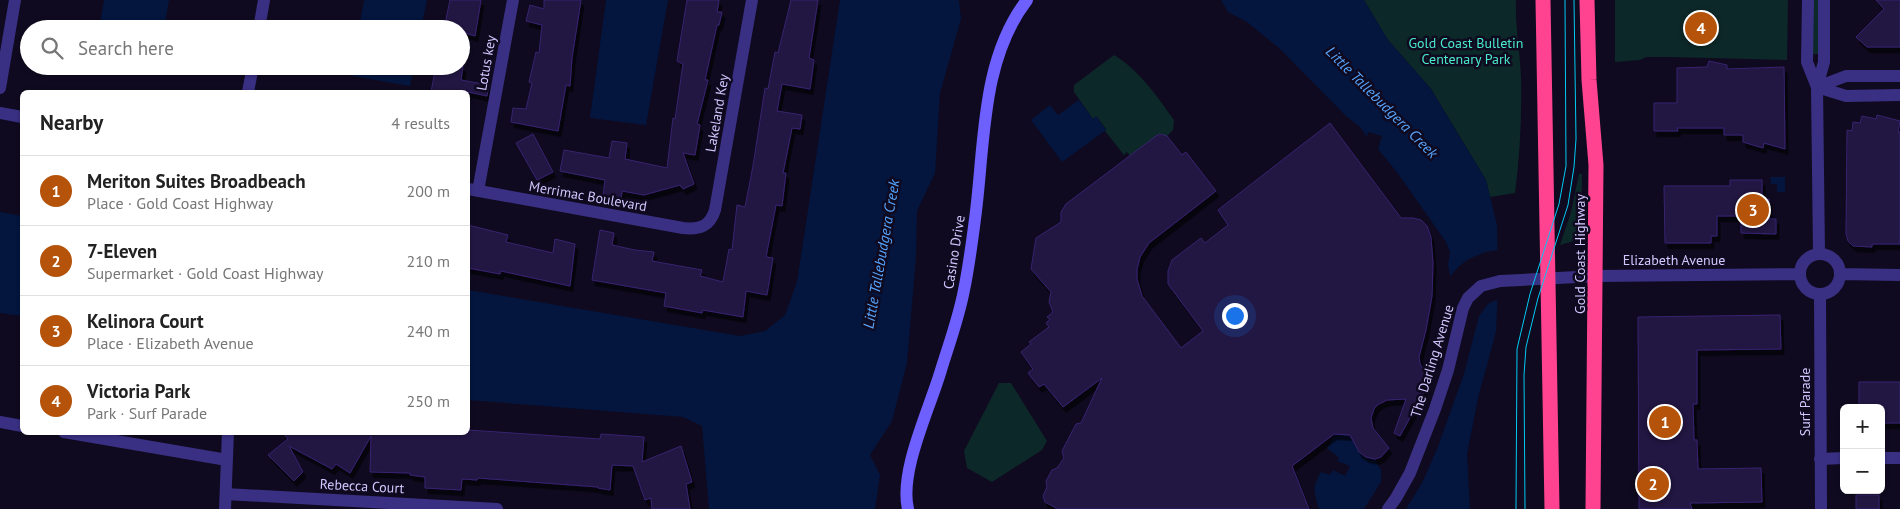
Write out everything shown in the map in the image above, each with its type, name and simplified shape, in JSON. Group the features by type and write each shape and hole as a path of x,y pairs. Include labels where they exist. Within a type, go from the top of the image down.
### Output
{"highway":[{"path":"1544,0 1552,509"},
{"name":"Gold Coast Highway","path":"1587,0 1589,80 1596,149 1593,509"}],"street":[{"path":"0,88 15,0"},
{"path":"261,20 264,0"},
{"name":"Lotus key","path":"473,190 513,0"},
{"name":"Lakeland Key","path":"704,227 712,220 715,210 752,0"},
{"name":"Casino Drive","path":"908,509 906,486 909,470 964,291 993,76 1008,29 1027,0"},
{"path":"1808,0 1807,62 1817,87"},
{"path":"1820,253 1817,87 1824,62 1824,0"},
{"path":"248,90 251,75"},
{"path":"1817,87 1846,76 1900,76"},
{"path":"1865,76 1882,85 1900,85"},
{"path":"1817,87 1846,96 1900,95"},
{"path":"0,113 20,117"},
{"name":"Merrimac Boulevard","path":"473,190 683,228 694,229 704,227"},
{"path":"1820,253 1833,258 1839,267 1840,274 1835,287 1830,292 1820,294 1807,290 1802,285 1799,274 1802,263 1807,258 1820,253"},
{"name":"Elizabeth Avenue","path":"1548,278 1799,274"},
{"path":"1840,274 1900,274"},
{"name":"The Darling Avenue","path":"1388,509 1410,473 1435,408 1448,370 1463,308 1468,298 1481,286 1500,280 1548,278"},
{"name":"Surf Parade","path":"1820,294 1820,509"},
{"path":"0,422 20,426"},
{"path":"81,435 227,460"},
{"path":"225,509 228,435"},
{"path":"1820,459 1840,458"},
{"path":"1885,458 1900,458"},
{"name":"Rebecca Court","path":"226,494 497,509"}],"green space":[{"name":"Gold Coast Bulletin Centenary Park","path":"1364,0 1516,0 1521,106 1515,193 1490,197 1486,180 1431,89 1388,40"},
{"path":"1615,0 1788,0 1787,60 1646,57 1640,60 1615,62"},
{"path":"1813,0 1820,0 1820,54 1812,54"},
{"path":"1114,55 1140,76 1174,120 1173,130 1167,136 1160,134 1130,156 1127,152 1124,155 1105,131 1106,129 1097,117 1093,119 1074,92 1074,85"},
{"path":"1579,174 1582,174 1581,239 1560,245 1571,212"},
{"path":"999,383 1011,383 1047,441 1042,450 992,482 967,468 964,451"}],"water":[{"path":"104,0 169,0 166,20 101,20"},
{"path":"364,0 427,0 423,20 361,20"},
{"path":"606,0 668,0 646,125 590,118"},
{"name":"Little Tallebudgera Creek","path":"840,0 959,0 961,19 940,93 935,173 917,211 916,257 907,363 892,421 870,455 880,475 875,509 709,509 702,426 683,417 470,400 470,290 740,336 765,331 785,315 797,282"},
{"name":"Little Tallebudgera Creek","path":"1221,0 1364,0 1388,40 1431,89 1486,180 1497,225 1498,285 1496,332 1478,398 1467,454 1470,509 1319,509 1314,490 1321,472 1330,475 1333,470 1345,476 1350,466 1337,461 1339,458 1327,448 1337,431 1348,432 1363,455 1375,459 1381,457 1386,453 1404,427 1424,393 1427,375 1438,349 1451,281 1448,265 1450,252 1446,242 1399,175 1378,149 1382,136 1368,132 1367,137 1360,127 1347,117 1280,49 1247,22 1228,12"},
{"path":"352,75 412,75 410,86"},
{"path":"1079,100 1093,119 1096,116 1106,130 1062,162 1031,120 1050,105 1058,115"},
{"path":"1770,177 1785,177 1785,192 1777,192 1777,184 1771,184"},
{"path":"0,212 20,216 20,316 0,313"}],"pier":[{"path":"1500,250 1500,298 1488,304 1479,316 1464,374 1437,449 1422,483 1406,509 1364,509 1381,482 1381,470 1375,459 1386,453 1404,427 1424,392 1428,379 1425,373 1430,365 1440,331 1448,279 1467,260 1485,252"}],"building":[{"path":"450,0 481,0 475,36 470,35 470,20 446,20"},
{"path":"544,0 581,0 572,58 570,86 566,85 558,131 511,122 513,108 526,109 532,83 529,82 536,52 539,53 542,25 526,21 530,5 544,9"},
{"path":"687,0 719,0 717,12 722,12 719,25 717,25 705,80 708,80 697,124 700,125 695,155 683,153 694,184 683,189 680,185 644,195 622,191 621,200 603,196 605,180 560,171 564,150 609,158 612,141 627,143 625,159 667,168 673,118 675,119 683,64 677,61"},
{"path":"791,0 818,0 809,58 814,60 810,89 782,84 777,111 802,115 800,129 792,128 783,173 786,173 782,206 776,205 766,257 773,258 767,295 746,291 743,317 703,310 702,313 664,306 666,293 592,280 600,230 614,233 612,245 654,252 652,261 702,270 700,276 723,282 729,249 732,250 737,205 745,207 765,88 768,89 775,52 778,53"},
{"path":"1876,0 1900,0 1900,47 1867,47 1856,37 1884,9"},
{"path":"1709,61 1727,65 1727,69 1784,67 1785,149 1764,143 1763,148 1743,142 1743,135 1724,135 1724,128 1677,128 1678,131 1654,131 1654,103 1677,103 1677,68 1707,67"},
{"path":"434,75 462,75 461,80 489,85 487,96 470,92 470,90 431,90"},
{"path":"1877,115 1900,121 1898,132 1900,132 1900,244 1872,244 1872,247 1853,246 1848,241 1846,234 1847,130 1852,131 1853,122 1860,123 1862,116 1876,119"},
{"path":"1330,123 1401,218 1421,220 1427,226 1431,237 1433,263 1432,296 1419,357 1420,364 1427,375 1427,383 1400,436 1394,433 1406,399 1387,400 1377,405 1371,418 1373,428 1389,448 1381,457 1375,459 1366,457 1359,452 1350,435 1334,434 1292,466 1309,509 1058,509 1045,502 1043,496 1047,487 1046,481 1052,470 1057,468 1064,458 1062,451 1076,424 1081,423 1102,378 1063,407 1044,384 1039,387 1028,373 1033,369 1021,352 1031,344 1029,342 1049,327 1046,323 1050,319 1047,317 1053,312 1049,302 1051,292 1031,269 1036,238 1061,222 1061,212 1066,204 1156,136 1160,134 1167,136 1182,155 1186,152 1216,191 1149,243 1140,257 1137,269 1137,279 1142,296 1181,348 1203,331 1168,284 1168,271 1172,260 1201,238 1205,243 1228,225 1218,210"},
{"path":"533,134 553,172 537,180 516,143"},
{"path":"1730,180 1762,180 1762,199 1769,199 1769,219 1776,219 1776,234 1741,233 1741,216 1717,216 1717,236 1711,236 1711,243 1665,243 1664,186 1730,186"},
{"path":"470,226 508,235 506,242 553,253 555,239 575,244 570,286 501,271 500,274 470,268"},
{"path":"1780,315 1781,349 1697,350 1697,404 1693,404 1694,440 1697,440 1698,469 1761,468 1762,502 1690,503 1692,509 1639,509 1638,317"},
{"path":"1859,382 1900,382 1900,423 1885,423 1885,404 1859,404"},
{"path":"470,430 600,439 601,434 644,437 642,462 681,446 692,482 686,484 690,509 652,509 651,498 645,500 633,466 612,465 610,490 598,487 478,478 477,480 462,479 461,490 425,488 425,477 410,475 410,473 370,472 371,436 350,473 336,464 332,469 289,446 303,472 294,481 268,455 288,439 285,435 470,435"},
{"path":"1856,495 1879,495 1879,509 1856,509"}],"tram line":[{"path":"1516,509 1517,349 1530,294 1559,204 1566,166 1565,0"},
{"path":"1525,509 1524,375 1526,347 1538,298 1568,205 1574,167 1576,139 1574,0"}],"place":[{"name":"Victoria Park","path":"1701,28"},
{"name":"Kelinora Court","path":"1753,210"},
{"name":"Meriton Suites Broadbeach","path":"1665,422"},
{"name":"7-Eleven","path":"1653,484"}]}
